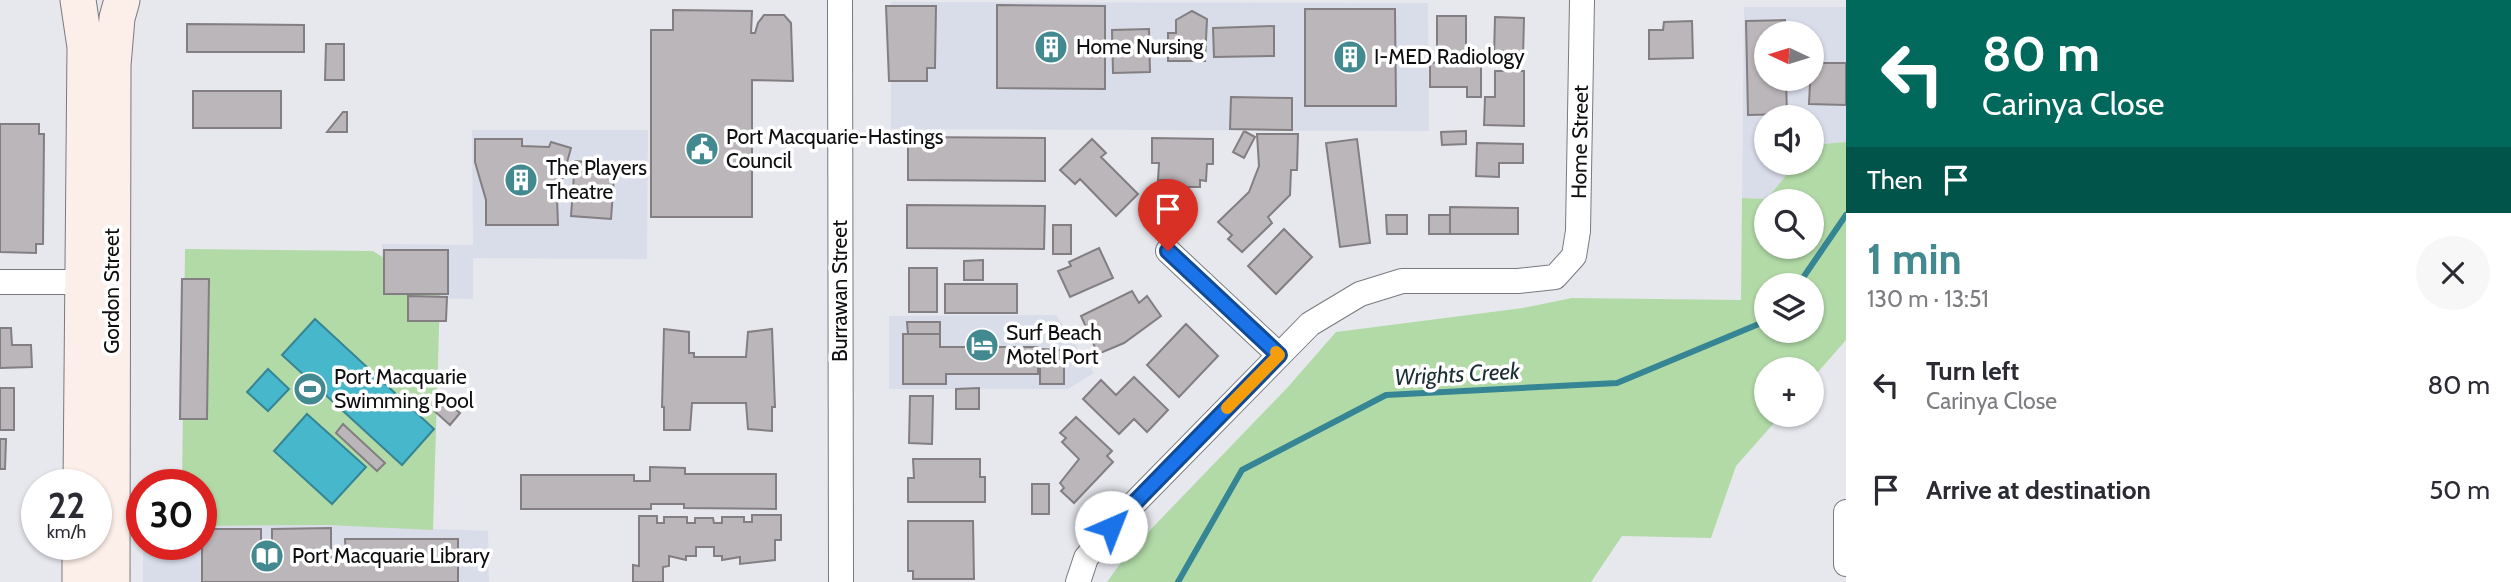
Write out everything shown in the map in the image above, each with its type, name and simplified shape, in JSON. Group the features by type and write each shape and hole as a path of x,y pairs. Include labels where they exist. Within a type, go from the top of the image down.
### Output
{"main road":[{"name":"Gordon Street","path":"78,0 85,47 81,469"},
{"name":"Gordon Street","path":"112,582 113,65 117,18 122,0"},
{"path":"80,560 80,582"}],"street":[{"name":"Burrawan Street","path":"840,0 841,582"},
{"name":"Home Street","path":"1279,355 1310,324 1360,294 1402,281 1518,281 1555,277 1574,256 1578,231 1582,0"},
{"path":"1078,582 1086,558 1111,527 1279,355 1168,251"},
{"path":"0,282 83,282"},
{"path":"1846,512 1846,564"}],"shaded area":[{"path":"891,2 1428,3 1429,131 891,129"},
{"path":"1744,7 1846,7 1846,142 1824,144 1824,105 1754,105 1754,175 1786,175 1775,189 1754,189 1754,198 1742,198"},
{"path":"472,130 648,130 647,259 473,258 473,299 381,297 382,244 473,245"},
{"name":"Surf Beach Motel Port","path":"1056,315 1094,373 1068,389 889,389 889,316"},
{"name":"Port Macquarie Library","path":"328,525 488,531 489,582 143,582 143,560 217,560 217,526"}],"green space":[{"path":"1846,142 1846,340 1824,365 1824,357 1754,357 1754,427 1770,427 1736,466 1711,538 1622,536 1591,582 1107,582 1127,554 1287,388 1336,332 1523,308 1572,298 1741,300 1742,198 1754,198 1754,259 1824,259 1824,189 1775,189 1786,175 1824,175 1824,144"},
{"name":"Port Macquarie Swimming Pool","path":"185,249 373,251 440,294 433,530 328,525 217,526 217,469 182,469"}],"water":[{"path":"315,319 434,429 402,465 282,355"},
{"path":"268,369 289,389 268,411 247,392"},
{"path":"307,414 366,467 332,504 274,451"}],"building":[{"name":"Home Nursing","path":"997,5 1105,6 1105,89 997,88"},
{"path":"886,6 936,6 935,68 927,68 927,81 889,81"},
{"name":"I-MED Radiology","path":"1305,9 1395,9 1396,106 1305,106"},
{"name":"Port Macquarie-Hastings Council","path":"673,10 752,11 751,33 755,33 764,15 784,15 791,23 793,81 752,80 752,217 651,217 651,30 673,30"},
{"path":"1192,11 1207,19 1205,61 1168,61 1168,33 1176,33 1176,20"},
{"path":"1437,16 1466,16 1466,57 1481,58 1481,97 1467,97 1467,87 1430,87 1430,62 1437,63"},
{"path":"1495,17 1524,18 1523,57 1494,57"},
{"path":"1785,20 1754,21 1754,91 1786,91 1787,105 1754,105 1754,115 1748,115 1746,21"},
{"path":"1692,21 1693,58 1649,59 1649,30 1663,30 1664,22"},
{"path":"187,24 304,25 304,52 187,52"},
{"path":"1274,26 1274,56 1214,57 1213,28"},
{"path":"1149,29 1150,72 1113,73 1112,30"},
{"path":"326,44 344,44 344,80 325,80"},
{"path":"1824,63 1846,63 1846,105 1809,104 1810,91 1824,91"},
{"path":"1495,71 1524,71 1524,126 1484,125 1485,97 1495,97"},
{"path":"193,91 281,91 281,128 193,128"},
{"path":"1231,97 1292,98 1292,130 1230,129"},
{"path":"343,112 347,112 347,132 327,132"},
{"path":"0,124 39,124 39,134 44,134 43,244 36,244 36,253 0,252"},
{"path":"1244,131 1255,137 1244,158 1233,152"},
{"path":"1466,131 1466,144 1442,145 1441,132"},
{"path":"1257,134 1298,134 1297,170 1291,170 1290,195 1268,217 1272,223 1242,252 1228,239 1232,235 1218,222 1249,192 1259,166"},
{"path":"908,137 1045,138 1045,181 908,180"},
{"path":"1152,138 1213,139 1213,164 1207,164 1206,181 1200,180 1200,187 1165,187 1165,180 1158,180 1159,163 1152,163"},
{"name":"The Players Theatre","path":"475,139 522,139 522,146 549,147 551,142 571,148 557,198 558,225 486,225 486,200 475,162"},
{"path":"1092,139 1106,153 1101,157 1138,194 1116,216 1080,179 1075,184 1060,170"},
{"path":"1357,139 1370,243 1340,247 1326,143"},
{"path":"1477,143 1523,144 1523,163 1499,163 1499,177 1476,176"},
{"path":"575,161 615,164 611,219 571,216"},
{"path":"907,205 1045,206 1044,249 907,248"},
{"path":"1450,207 1518,208 1518,234 1450,234"},
{"path":"1386,215 1407,215 1407,234 1387,234"},
{"path":"1429,215 1450,215 1450,234 1429,234"},
{"path":"1053,225 1071,225 1071,254 1053,254"},
{"path":"1284,229 1312,257 1276,294 1248,266"},
{"path":"1099,248 1113,278 1070,297 1058,271 1071,266 1069,262"},
{"path":"384,250 448,250 448,294 384,294"},
{"path":"983,260 983,280 964,280 964,261"},
{"path":"909,268 937,268 937,312 909,312"},
{"path":"182,279 209,279 207,419 180,419"},
{"path":"945,284 1017,284 1017,313 945,313"},
{"path":"1132,291 1139,303 1147,296 1161,316 1124,343 1098,354 1081,316"},
{"path":"408,296 447,297 446,321 408,321"},
{"path":"907,322 940,322 940,334 908,334"},
{"path":"1186,324 1218,356 1179,397 1147,365"},
{"path":"0,328 11,328 12,345 31,345 32,367 0,368"},
{"path":"664,329 689,332 689,353 694,353 694,357 746,357 748,332 772,329 775,407 772,407 772,431 748,429 746,403 692,403 690,430 664,430"},
{"path":"903,334 940,334 940,347 1038,347 1038,374 946,374 946,384 903,384"},
{"path":"1040,349 1064,350 1064,384 1040,384"},
{"path":"1134,377 1168,410 1147,432 1134,419 1119,434 1083,399 1101,380 1116,395"},
{"path":"0,388 14,388 14,430 0,430"},
{"path":"979,388 979,409 956,409 956,389"},
{"path":"910,396 933,396 932,444 909,443"},
{"path":"441,397 460,413 450,425 431,408"},
{"path":"1076,417 1112,451 1107,456 1113,462 1074,503 1061,491 1064,488 1060,483 1079,459 1062,442 1066,438 1060,433"},
{"path":"343,424 385,463 377,471 336,433"},
{"path":"0,439 6,439 5,469 0,469"},
{"path":"913,459 980,459 980,477 985,477 985,502 908,502 908,478 914,478"},
{"path":"650,467 685,468 685,474 776,474 776,509 684,508 684,504 651,504 651,509 521,509 521,475 634,475 634,481 650,481"},
{"path":"1032,484 1049,484 1049,514 1032,514"},
{"path":"752,515 781,515 781,540 775,540 775,560 740,564 740,557 722,560 722,556 714,556 714,547 696,547 696,556 686,556 686,560 669,556 669,566 663,567 663,582 633,582 633,565 639,566 639,516 657,516 657,523 664,523 664,517 687,517 687,523 695,523 695,518 713,518 714,523 722,523 722,517 744,517 744,522 752,522"},
{"path":"908,521 973,521 974,579 913,579 913,571 908,571"},
{"name":"Port Macquarie Library","path":"331,528 331,556 346,557 345,539 458,539 458,582 202,582 202,560 217,560 217,529 261,529 261,555 272,555 272,529"}],"waterway":[{"name":"Wrights Creek","path":"1806,273 1846,215"},
{"name":"Wrights Creek","path":"1178,582 1242,470 1386,395 1617,383 1754,326"}],"slow traffic":[{"path":"1227,408 1279,355 1276,352"}],"place":[{"name":"Home Nursing","path":"1051,47"},
{"name":"I-MED Radiology","path":"1350,57"},
{"name":"Port Macquarie-Hastings Council","path":"702,149"},
{"name":"The Players Theatre","path":"521,180"},
{"name":"Surf Beach Motel Port","path":"982,345"},
{"name":"Port Macquarie Swimming Pool","path":"310,389"},
{"name":"Port Macquarie Library","path":"267,556"}],"route":[{"path":"1111,527 1279,355 1168,251"}]}
